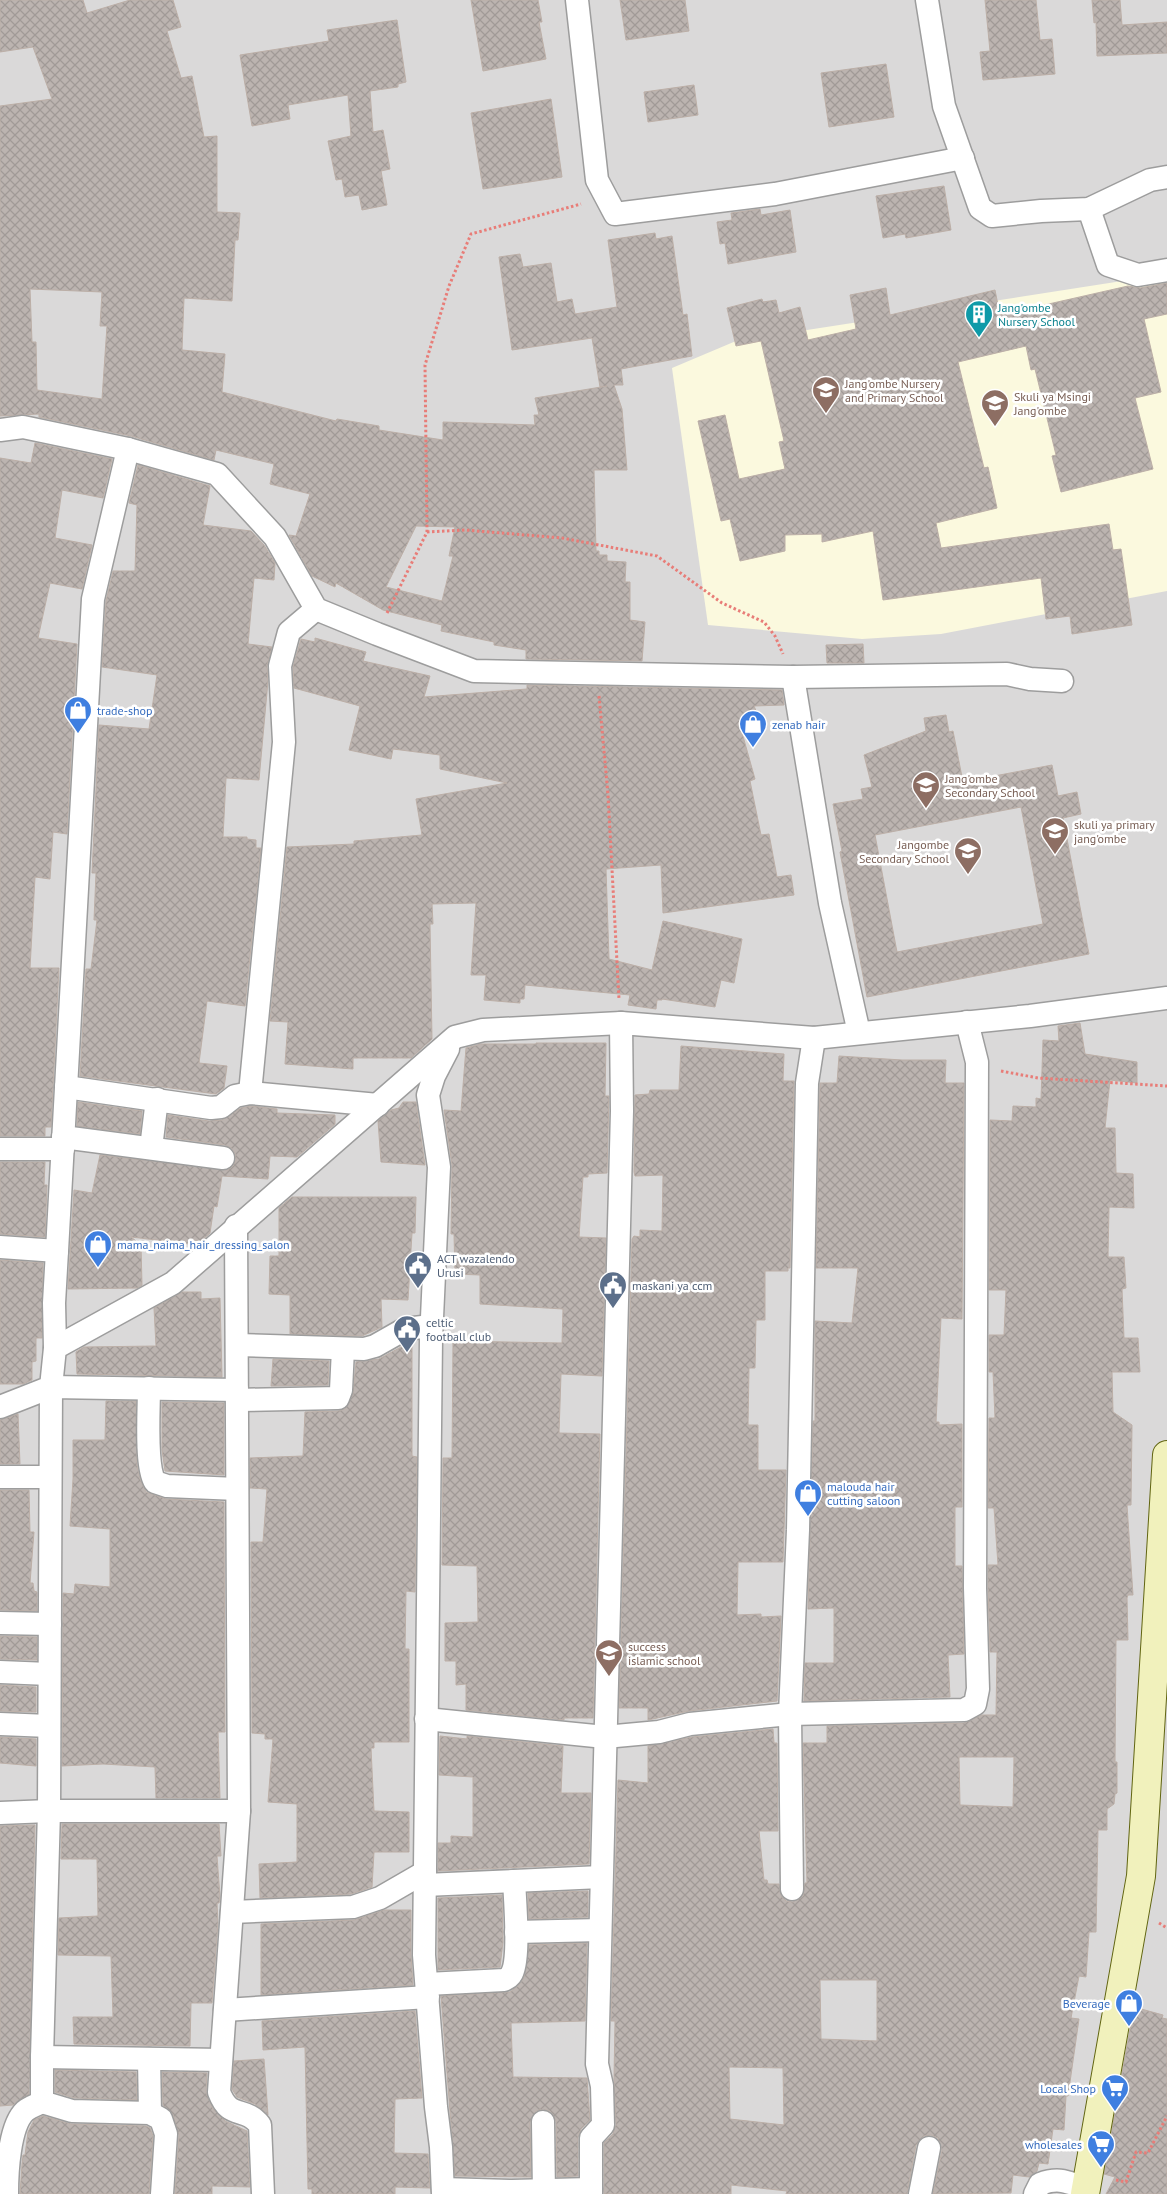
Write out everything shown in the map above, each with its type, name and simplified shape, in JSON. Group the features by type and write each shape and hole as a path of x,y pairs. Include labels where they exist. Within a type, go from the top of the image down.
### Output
{"main road":[{"path":"1086,2185 1141,1876 1167,1455"}],"street":[{"path":"577,0 597,180 615,214 775,194 963,158"},
{"path":"927,0 944,106 980,208 992,216 1089,209 1150,180 1167,176"},
{"path":"1089,209 1108,265 1138,275 1167,270"},
{"path":"0,430 23,427 128,448 218,474 275,537 316,608 377,634 474,671 792,677 1007,674 1030,679 1062,681"},
{"path":"42,2102 49,1811 50,1477 51,1387 55,1348 54,1303 93,599 128,448"},
{"path":"250,1093 284,742 280,666 288,632 316,608"},
{"path":"792,677 830,903 859,1033"},
{"path":"55,1348 173,1283 236,1226 455,1037 483,1030 621,1023 814,1038 1167,998"},
{"path":"426,1718 605,1737 659,1732 690,1724 790,1714 964,1710 975,1704 978,1689 975,1588 977,1062 967,1022"},
{"path":"455,1037 434,1076 428,1095 439,1167 431,1326 424,1955 443,2191 591,2192 591,2138 603,2125 602,2086 597,2064 622,1111 621,1023"},
{"path":"792,1889 790,1714 798,1530 807,1083 814,1038"},
{"path":"66,1087 211,1108 220,1107 236,1096 250,1093 378,1105"},
{"path":"151,1148 157,1099"},
{"path":"0,1149 63,1143 151,1148 223,1158"},
{"path":"236,1226 239,1811 219,2092 222,2101 229,2109 253,2116 260,2125 262,2194"},
{"path":"0,1247 57,1252"},
{"path":"236,1345 364,1350 405,1329 431,1326"},
{"path":"0,1408 51,1387 149,1388 237,1395 338,1398 341,1390 342,1349"},
{"path":"149,1388 150,1460 151,1472 155,1482 167,1486 237,1489"},
{"path":"0,1477 50,1477"},
{"path":"0,1623 50,1624"},
{"path":"0,1672 49,1674"},
{"path":"0,1724 49,1726"},
{"path":"0,1813 49,1811 239,1811"},
{"path":"232,1912 353,1907 380,1898 425,1878 514,1881 601,1877"},
{"path":"225,2010 427,1991 508,1978 514,1967 516,1932 514,1881"},
{"path":"516,1932 600,1930"},
{"path":"42,2057 221,2060"},
{"path":"149,2059 150,2113"},
{"path":"6,2194 13,2135 23,2112 42,2102 72,2111 150,2113 161,2118 166,2134 162,2194"},
{"path":"543,2122 544,2192"},
{"path":"920,2194 929,2148"},
{"path":"1035,2194 1040,2184 1052,2180 1086,2185"}],"path":[{"path":"377,634 427,532 425,365 449,286 471,234 606,196"},
{"path":"427,532 465,530 562,538 658,556 722,603 764,622 776,636 792,677"},
{"path":"597,674 608,795 621,1023"},
{"path":"977,1062 998,1070 1038,1078 1167,1086"},
{"path":"1086,2185 1126,2182 1136,2152 1148,2154 1167,2116"}],"shaded area":[{"path":"0,0 1167,0 1167,2194 0,2194"},
{"path":"1167,274 1167,591 941,634 862,639 708,625 672,368 736,341"}],"building":[{"path":"0,0 83,0 87,13 130,0 173,0 181,27 167,31 181,78 192,76 204,137 217,136 217,212 240,213 238,240 235,240 232,301 184,298 182,350 225,354 222,392 336,421 337,419 379,426 379,430 443,440 443,422 535,425 534,415 539,415 535,398 607,386 600,387 592,338 512,350 499,257 520,254 523,267 551,263 557,302 572,299 575,314 617,307 608,240 655,233 656,239 672,236 683,315 687,314 692,356 621,369 623,385 614,385 622,409 627,470 594,470 596,551 599,551 599,555 607,555 607,561 626,562 625,582 630,582 630,620 645,622 642,661 526,659 526,650 494,645 494,642 441,631 442,625 383,610 336,583 335,587 312,576 289,535 296,536 310,494 270,484 274,464 216,450 214,460 131,436 39,417 39,414 0,416 0,106 52,99 33,47 0,52","holes":["30,289 102,292 100,326 107,326 102,399 37,390 36,342 32,342","416,526 455,527 449,556 453,556 442,601 386,587"]},
{"path":"471,0 538,0 542,22 539,22 546,59 483,71"},
{"path":"620,0 685,0 689,31 626,40"},
{"path":"985,0 1036,0 1040,40 1052,39 1055,74 983,80 980,52 990,51"},
{"path":"1092,0 1120,0 1122,25 1167,22 1167,53 1097,56 1096,22 1094,23"},
{"path":"397,20 406,82 398,84 398,87 370,91 373,132 383,130 390,169 381,171 387,205 362,210 359,195 345,197 342,179 336,180 328,141 351,136 348,95 288,105 290,119 252,126 240,55 329,41 327,30"},
{"path":"886,64 894,117 829,127 821,73"},
{"path":"694,85 698,115 648,122 644,92"},
{"path":"551,99 562,177 483,189 471,113"},
{"path":"944,186 951,230 906,238 905,234 883,238 876,196"},
{"path":"760,209 761,215 790,210 796,252 728,264 725,243 720,244 717,222 732,220 731,213"},
{"path":"1167,283 1167,314 1144,319 1161,392 1135,398 1153,469 1061,492 1052,456 1056,455 1035,369 1031,370 1026,346 958,362 984,468 988,467 997,508 936,523 941,548 1109,524 1113,550 1121,549 1132,625 1072,634 1070,616 1046,619 1041,578 883,600 873,531 822,542 822,534 785,535 785,551 740,561 730,519 721,521 698,421 725,415 739,479 785,469 779,442 784,441 761,341 736,346 727,308 762,299 763,302 776,300 779,313 800,307 808,340 856,329 850,295 886,288 890,315 995,290 1000,315 1128,286 1140,288"},
{"path":"35,443 112,459 103,498 62,490 55,538 92,545 82,589 50,583 38,638 77,644 67,834 53,832 50,879 35,877 30,968 59,968 51,1127 45,1127 45,1136 0,1136 0,458 31,463"},
{"path":"138,465 210,486 203,525 251,531 264,545 275,563 274,580 254,578 248,644 272,647 267,666 268,681 259,780 226,778 223,837 247,837 247,839 256,840 256,848 261,848 245,1006 207,1001 199,1063 227,1066 224,1088 216,1094 80,1076 86,969 91,969 97,920 94,920 96,873 92,873 99,725 149,729 157,675 102,667 106,601 113,571 135,571 137,505 129,503"},
{"path":"315,638 366,652 363,661 430,676 424,697 527,689 527,685 782,690 784,705 754,706 760,720 739,722 755,779 750,781 761,835 769,834 777,877 791,875 794,895 663,913 661,865 606,869 609,959 652,970 663,921 742,939 734,983 721,980 715,1007 662,999 657,1000 656,1009 628,1005 630,995 525,985 524,999 520,999 520,1003 484,1000 486,975 471,975 476,903 432,904 433,924 430,924 432,1039 411,1058 353,1058 353,1069 285,1064 288,1022 270,1021 287,847 354,844 354,841 422,835 416,799 507,783 440,769 440,755 393,749 391,759 349,750 360,706 294,688 293,667 301,639 315,642"},
{"path":"863,644 864,663 827,663 826,645"},
{"path":"946,715 949,732 953,731 963,782 1052,765 1058,796 1077,792 1081,814 1063,818 1089,954 867,997 833,804 863,799 861,789 872,787 864,755 926,731 924,718","holes":["1021,807 1043,924 897,952 875,835"]},
{"path":"1080,1023 1085,1054 1137,1062 1137,1083 1110,1080 1105,1128 1115,1128 1116,1173 1133,1174 1134,1208 1109,1207 1108,1257 1124,1257 1126,1288 1122,1289 1124,1338 1138,1338 1140,1372 1112,1372 1113,1412 1132,1425 1131,1505 1127,1505 1133,1595 1128,1595 1127,1598 1128,1640 1116,1640 1115,1762 1117,1762 1117,1793 1115,1794 1114,1804 1107,1809 1107,1830 1098,1830 1096,1932 1089,1932 1086,1977 1079,1976 1071,2018 1079,2019 1068,2096 1066,2096 1064,2130 1053,2129 1048,2164 1039,2163 1037,2171 1029,2177 1013,2175 1011,2193 933,2194 942,2150 938,2138 931,2135 924,2136 916,2145 907,2194 786,2194 787,2191 731,2185 731,2194 604,2194 604,2143 613,2134 616,2125 614,2079 615,2021 611,2021 618,1780 648,1783 648,1746 692,1737 773,1729 774,1743 777,1743 778,1831 759,1831 764,1880 767,1880 768,1884 779,1884 781,1896 786,1901 793,1902 803,1896 805,1883 807,1883 803,1743 827,1743 827,1726 964,1723 982,1715 996,1715 997,1652 990,1652 988,1588 988,1565 998,1565 994,1508 988,1508 989,1418 995,1418 993,1372 989,1372 989,1335 1004,1335 1006,1290 989,1290 990,1120 1012,1121 1013,1106 1036,1107 1036,1098 1041,1099 1043,1040 1059,1041 1058,1026","holes":["959,1757 1014,1757 1013,1807 960,1805","820,1980 877,1980 877,2041 821,2039","729,2067 783,2068 784,2125 730,2119"]},
{"path":"606,1043 605,1096 609,1096 607,1173 588,1174 588,1177 583,1177 579,1237 606,1238 602,1376 561,1374 559,1433 600,1434 593,1718 564,1718 564,1720 466,1710 466,1684 456,1685 456,1661 445,1661 445,1623 478,1622 477,1566 442,1565 443,1458 452,1458 453,1341 562,1343 563,1309 480,1304 480,1275 455,1274 454,1234 451,1234 452,1165 444,1110 461,1111 466,1048 481,1044"},
{"path":"681,1046 784,1054 783,1081 794,1081 790,1268 788,1268 788,1271 765,1271 765,1320 756,1320 755,1368 749,1368 748,1425 758,1425 758,1470 786,1470 783,1562 738,1562 737,1615 761,1614 761,1617 781,1616 777,1701 689,1711 648,1720 648,1708 619,1708 632,1239 634,1236 640,1237 640,1230 662,1231 663,1175 635,1176 634,1172 635,1095 649,1094 650,1090 679,1090"},
{"path":"839,1056 902,1060 946,1060 945,1083 964,1083 962,1319 941,1318 936,1422 939,1422 939,1425 962,1424 962,1507 955,1507 955,1566 962,1566 964,1654 948,1655 950,1697 804,1701 805,1663 834,1663 834,1608 808,1609 813,1421 815,1421 815,1321 852,1323 858,1268 816,1268 820,1083 837,1083"},
{"path":"78,1102 142,1111 140,1134 77,1126"},
{"path":"403,1102 416,1102 425,1165 381,1162 378,1121 391,1110 399,1108"},
{"path":"251,1106 277,1109 277,1113 335,1115 335,1124 297,1157 270,1156 268,1179 222,1176 217,1207 214,1206 210,1233 197,1245 131,1237 141,1245 142,1285 138,1288 68,1289 74,1190 92,1193 100,1155 228,1170 236,1160 235,1153 231,1148 225,1145 166,1137 168,1115 209,1121 222,1120 241,1108"},
{"path":"0,1162 45,1162 44,1185 47,1185 45,1237 0,1234"},
{"path":"292,1197 416,1197 415,1233 412,1233 408,1300 381,1299 382,1327 362,1336 290,1334 290,1295 269,1294 270,1256 279,1256 279,1208"},
{"path":"0,1260 43,1263 42,1338 36,1338 36,1361 32,1362 32,1380 23,1384 0,1384"},
{"path":"182,1292 201,1292 201,1299 220,1298 222,1377 77,1374 76,1352 84,1347 156,1346 154,1308"},
{"path":"412,1341 412,1456 417,1457 415,1592 406,1591 405,1649 409,1649 409,1742 374,1742 374,1748 371,1748 374,1811 409,1812 409,1852 374,1852 372,1887 351,1894 260,1898 259,1864 297,1862 297,1804 268,1802 273,1739 265,1739 265,1734 252,1733 251,1542 263,1542 267,1489 250,1488 250,1458 303,1456 305,1412 345,1409 353,1394 356,1362 379,1359"},
{"path":"273,1359 329,1361 328,1385 271,1386"},
{"path":"106,1401 136,1401 137,1465 140,1479 146,1492 166,1499 224,1502 225,1732 218,1732 220,1798 156,1798 155,1767 103,1764 62,1766 63,1593 74,1594 75,1584 110,1587 110,1529 70,1526 73,1440 105,1440"},
{"path":"162,1402 224,1403 224,1475 165,1471 162,1450"},
{"path":"18,1414 20,1464 0,1464 0,1420"},
{"path":"0,1490 29,1490 30,1532 34,1532 30,1583 33,1583 34,1591 37,1592 37,1611 0,1610"},
{"path":"0,1636 37,1637 37,1660 0,1659"},
{"path":"0,1685 36,1687 36,1712 0,1711"},
{"path":"440,1736 467,1739 467,1736 563,1746 561,1793 591,1793 589,1864 438,1871 438,1843 451,1843 451,1836 473,1837 473,1777 439,1775"},
{"path":"0,1737 36,1739 36,1766 0,1763"},
{"path":"62,1824 219,1824 221,1856 217,1856 220,1897 219,1903 217,1903 218,1923 212,2003 191,2003 190,2046 74,2044 73,2017 113,2017 111,1956 58,1955 59,1918 98,1916 97,1859 61,1859"},
{"path":"35,1825 29,2094 13,2105 0,2106 0,1826"},
{"path":"588,1891 588,1917 529,1919 528,1893"},
{"path":"502,1895 503,1942 500,1967 438,1970 438,1898"},
{"path":"384,1910 411,1910 413,1985 261,1995 261,1924 354,1920"},
{"path":"587,1943 585,2021 511,2023 513,2077 587,2078 590,2120 581,2129 578,2137 578,2176 557,2177 556,2121 550,2111 543,2109 536,2111 530,2122 531,2177 455,2176 441,1996 510,1992 518,1986 524,1977 529,1945"},
{"path":"1134,2007 1163,2015 1162,2018 1167,2019 1167,2194 1106,2194 1115,2177 1104,2174"},
{"path":"415,2011 422,2098 395,2099 394,2153 428,2154 430,2188 395,2187 395,2194 312,2194 312,2189 308,2189 305,2047 263,2050 262,2021"},
{"path":"264,2059 268,2115 255,2104 237,2097 232,2089 234,2061"},
{"path":"55,2070 136,2072 137,2100 74,2098 55,2092"},
{"path":"162,2072 207,2073 206,2092 213,2109 225,2121 247,2131 250,2187 212,2186 212,2194 175,2194 179,2135 173,2115 163,2105"},
{"path":"43,2116 71,2124 146,2126 150,2128 153,2136 149,2194 20,2194 23,2155 25,2155 28,2132 34,2120"}],"place":[{"name":"Jang'ombe Nursery School","path":"979,338"},
{"name":"Jang'ombe Nursery and Primary School","path":"826,414"},
{"name":"Skuli ya Msingi Jang'ombe","path":"995,427"},
{"name":"trade-shop","path":"78,734"},
{"name":"zenab hair","path":"753,748"},
{"name":"Jang'ombe Secondary School","path":"926,809"},
{"name":"skuli ya primary jang'ombe","path":"1055,855"},
{"name":"Jangombe Secondary School","path":"968,875"},
{"name":"mama_naima_hair_dressing_salon","path":"98,1268"},
{"name":"ACT wazalendo Urusi","path":"418,1289"},
{"name":"maskani ya ccm","path":"613,1309"},
{"name":"celtic football club","path":"407,1353"},
{"name":"malouda hair cutting saloon","path":"808,1517"},
{"name":"success islamic school","path":"609,1677"},
{"name":"Beverage","path":"1129,2027"},
{"name":"Local Shop","path":"1115,2112"},
{"name":"wholesales","path":"1101,2168"}]}
